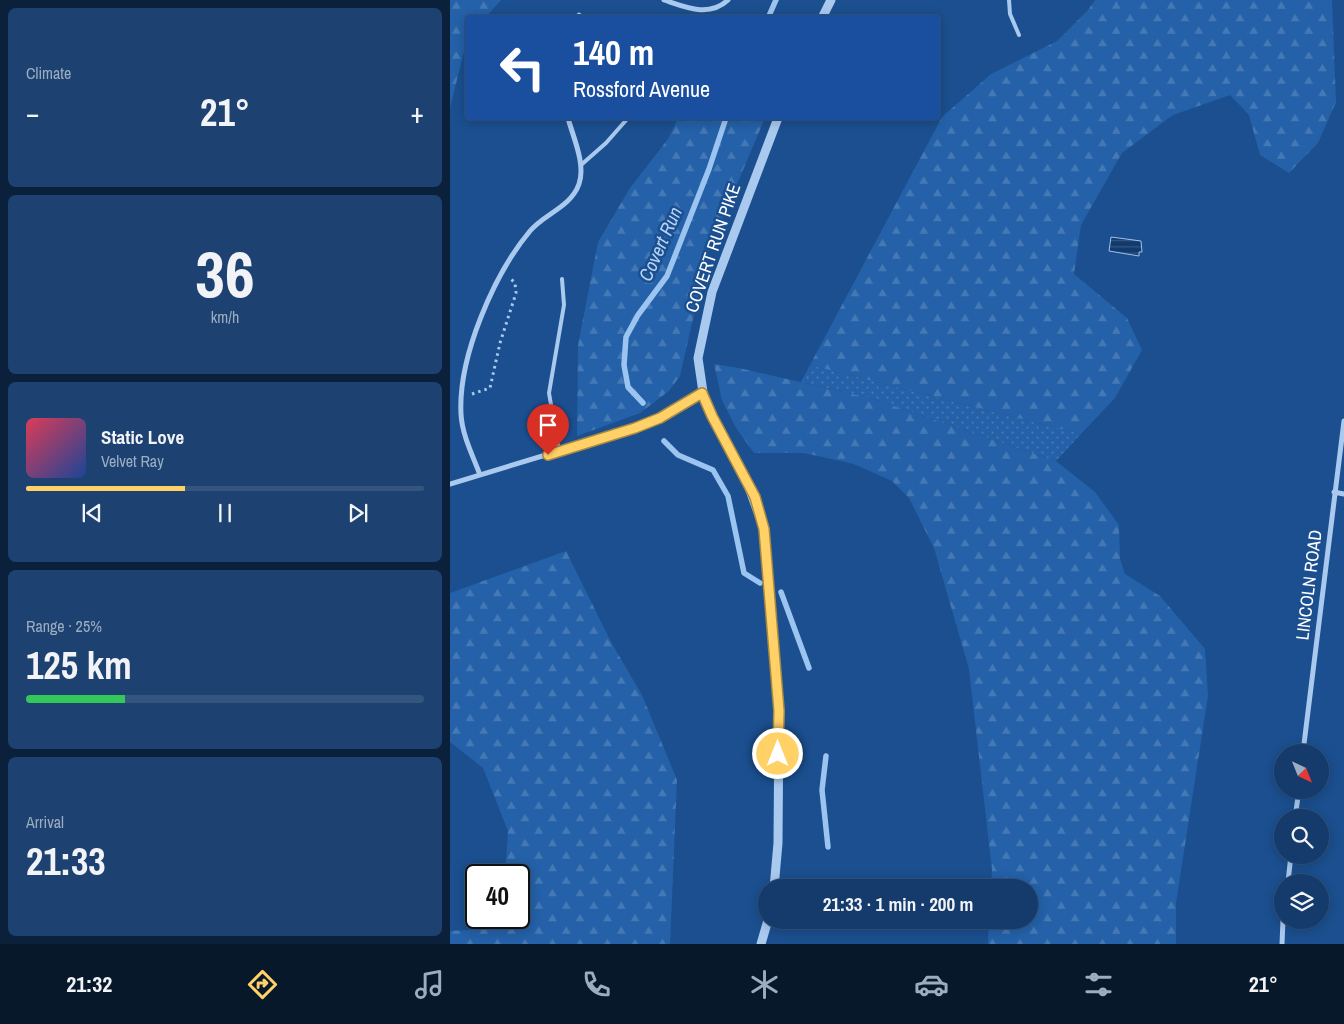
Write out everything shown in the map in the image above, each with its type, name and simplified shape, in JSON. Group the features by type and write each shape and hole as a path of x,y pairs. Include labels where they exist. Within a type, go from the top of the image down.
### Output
{"street":[{"path":"664,0 692,9 711,10 728,0"},
{"path":"823,15 830,0"},
{"path":"480,475 463,430 461,398 468,352 473,334 520,243 534,227 573,195 579,184 581,165 569,120"},
{"name":"COVERT RUN PIKE","path":"775,879 778,843 779,711 764,529 755,497 712,416 702,393 698,358 712,292 777,120"},
{"path":"450,484 644,425 660,418 702,393"},
{"name":"LINCOLN ROAD","path":"1304,744 1344,421"},
{"path":"1334,492 1344,494"},
{"path":"761,944 765,929"},
{"path":"1282,944 1283,929"}],"lane":[{"path":"1009,0 1010,14 1019,35"},
{"path":"581,165 606,143 626,120"},
{"path":"559,452 549,393 564,305 562,279"}],"path":[{"path":"461,398 490,388 500,343 516,293 515,283 504,272"}],"green space":[{"path":"450,0 501,0 488,15 465,15 465,47 450,108"},
{"path":"1095,0 1332,0 1336,102 1318,143 1289,173 1260,155 1249,115 1230,95 1173,115 1122,153 1081,225 1074,274 1127,318 1142,350 1115,398 1081,434 810,365 942,117 991,74 1057,41 1088,10"},
{"path":"677,120 764,120 708,253 680,376 669,391 640,413 577,436 578,345 598,242 630,188 668,139"},
{"path":"714,364 870,398 1056,461 1095,492 1119,525 1120,559 1125,574 1160,596 1205,649 1208,696 1176,903 1176,944 988,944 989,929 1038,929 1038,879 991,879 969,669 934,548 909,498 892,481 854,464 804,453 754,453 736,428 722,400"},
{"path":"810,365 1081,434 1056,461 870,398 801,382"},
{"path":"566,551 611,642 642,695 677,780 670,944 450,944 450,931 530,929 530,864 506,864 508,831 483,768 450,742 450,593"}],"shaded area":[{"path":"1111,237 1141,241 1142,252 1139,252 1139,256 1109,251"}],"waterway":[{"name":"Covert Run","path":"769,15 776,0"},
{"name":"Covert Run","path":"643,403 628,387 624,365 626,337 638,315 667,276 709,169 725,120"},
{"name":"Covert Run","path":"664,441 678,455 713,470 728,496 744,573 760,583"},
{"name":"Covert Run","path":"781,592 809,668"},
{"name":"Covert Run","path":"826,756 822,790 828,847"}],"route":[{"path":"548,455 610,437 660,418 702,393 712,416 755,497 764,529 779,711 778,754"}]}
